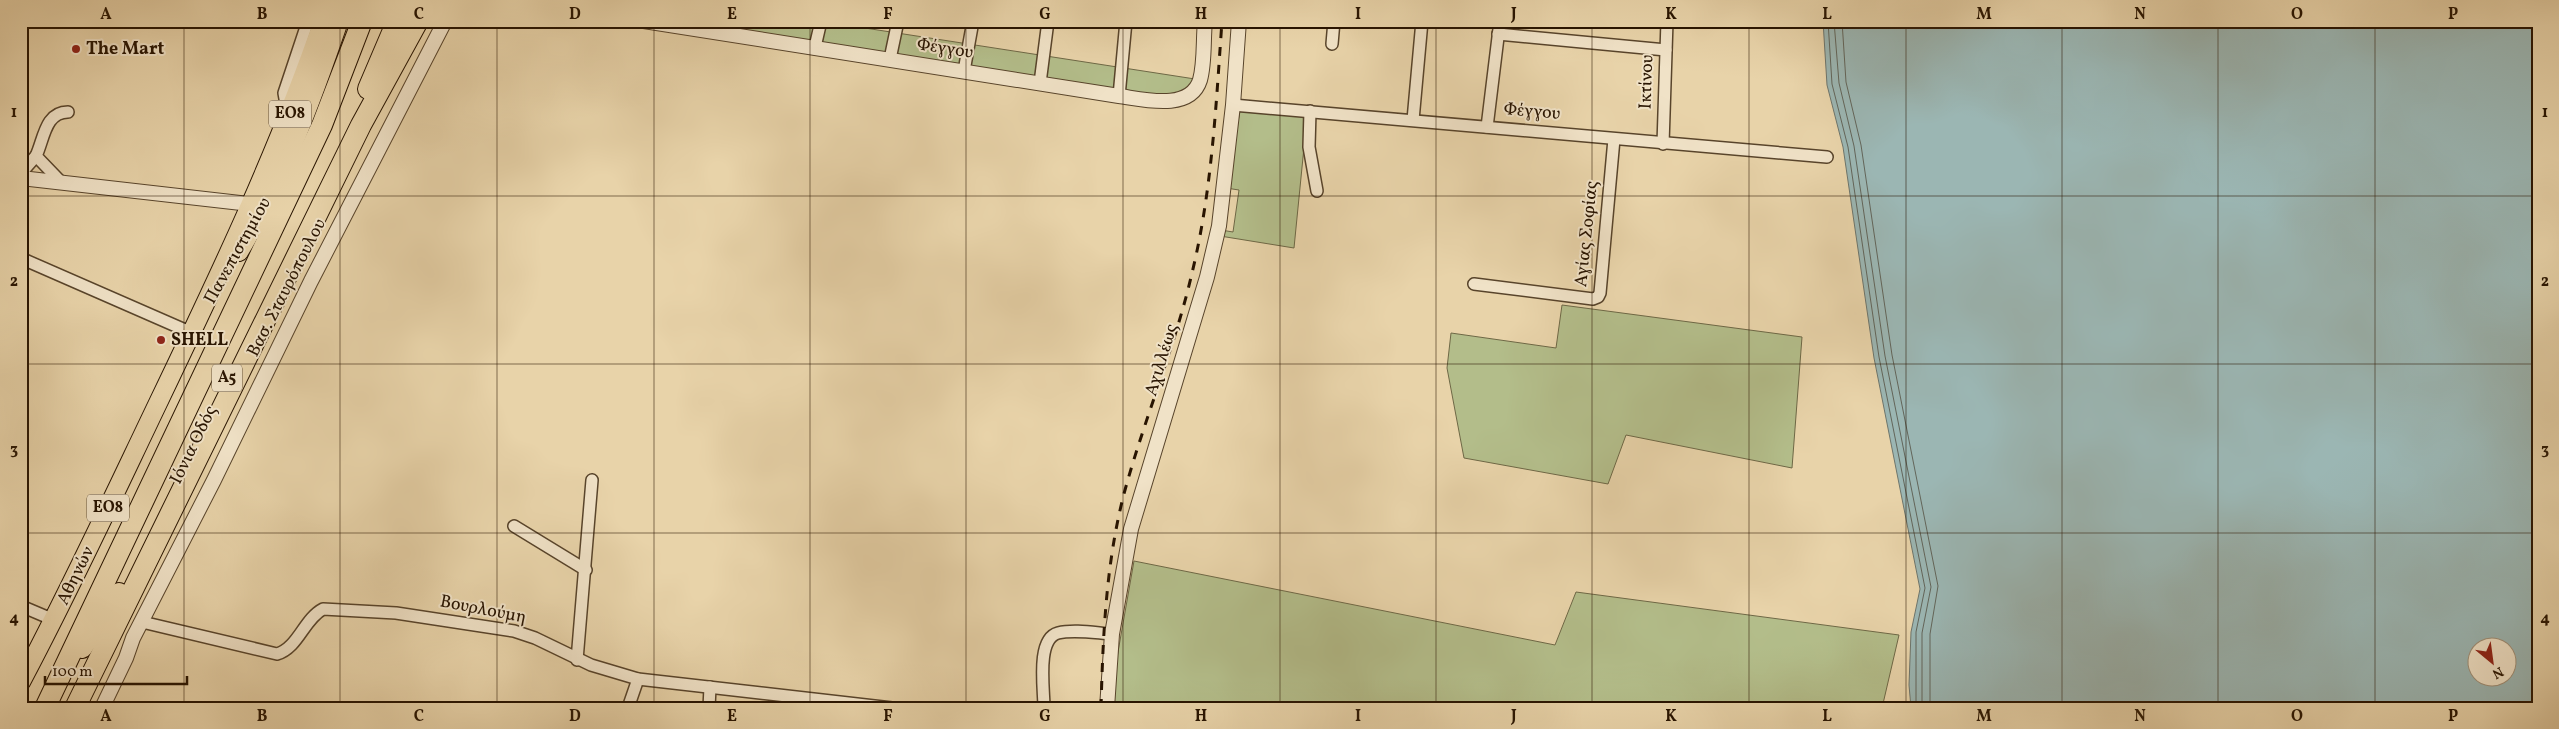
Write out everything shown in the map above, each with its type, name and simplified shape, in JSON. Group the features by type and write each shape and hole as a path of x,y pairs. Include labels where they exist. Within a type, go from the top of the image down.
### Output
{"highway":[{"name":"Ιόνια Οδός","path":"45,708 322,125 362,21"},
{"name":"Ιόνια Οδός","path":"56,684 95,631 132,571 397,21"},
{"name":"Α5","path":"361,125 376,81 404,21"},
{"path":"361,125 418,21"},
{"name":"Ιόνια Οδός","path":"75,708 361,125"}],"main road":[{"name":"Πανεπιστημίου","path":"257,205 323,21"},
{"name":"Πανεπιστημίου","path":"192,333 304,118 338,21"},
{"name":"Αθηνών","path":"21,682 54,620 192,333"}],"street":[{"path":"288,117 284,93 308,21"},
{"name":"Βασ. Σταυρόπουλου","path":"102,708 142,622 311,281 444,21"},
{"name":"Φέγγου","path":"644,21 731,28 815,48 1119,96 1180,100 1193,91 1200,80 1205,21"},
{"path":"815,48 821,21"},
{"path":"890,59 898,21"},
{"path":"964,71 973,21"},
{"path":"1040,83 1048,21"},
{"path":"1119,96 1126,21"},
{"name":"Αχιλλέως","path":"1107,708 1112,634 1131,529 1215,247 1233,105 1240,21"},
{"path":"1332,44 1334,21"},
{"path":"1413,120 1422,21"},
{"path":"1487,127 1500,21"},
{"name":"Ικτίνου","path":"1663,144 1667,21"},
{"path":"1498,34 1666,50"},
{"name":"Φέγγου","path":"1233,105 1827,157"},
{"path":"1310,111 1309,147 1318,191"},
{"path":"21,173 36,156 48,122 55,115 68,112"},
{"name":"Αγίας Σοφίας","path":"1474,284 1592,299 1598,298 1614,139"},
{"path":"36,156 62,183"},
{"path":"21,178 257,205"},
{"path":"24,260 192,333"},
{"path":"577,660 592,480"},
{"path":"514,526 586,570"},
{"path":"21,606 54,620"},
{"name":"Βουρλούμη","path":"142,622 277,654 286,649 320,610 327,608 396,613 514,631 535,638 577,660 607,671 638,679 892,708"},
{"path":"1044,708 1044,650 1048,639 1059,633 1112,634"},
{"path":"628,708 638,679"},
{"path":"709,708 710,687"}],"green space":[{"path":"736,21 817,21 813,43 734,31"},
{"path":"826,22 1195,79 1195,83 1176,98 821,44"},
{"path":"1240,111 1307,117 1294,248 1220,236 1221,230 1233,232 1239,190 1226,188"},
{"path":"1562,305 1802,337 1792,468 1626,435 1608,484 1464,458 1447,368 1451,333 1556,348"},
{"path":"1134,561 1555,645 1576,592 1899,635 1882,708 1113,708 1115,669"}],"water":[{"path":"1823,21 2538,21 2538,708 1911,708 1909,685 1911,632 1920,589 1874,358 1843,147 1827,85"}],"railway":[{"path":"1101,708 1104,625 1119,517 1125,490 1185,301 1199,242 1209,179 1222,21"}],"place":[{"name":"The Mart","path":"76,49"},
{"name":"SHELL","path":"161,340"}]}
